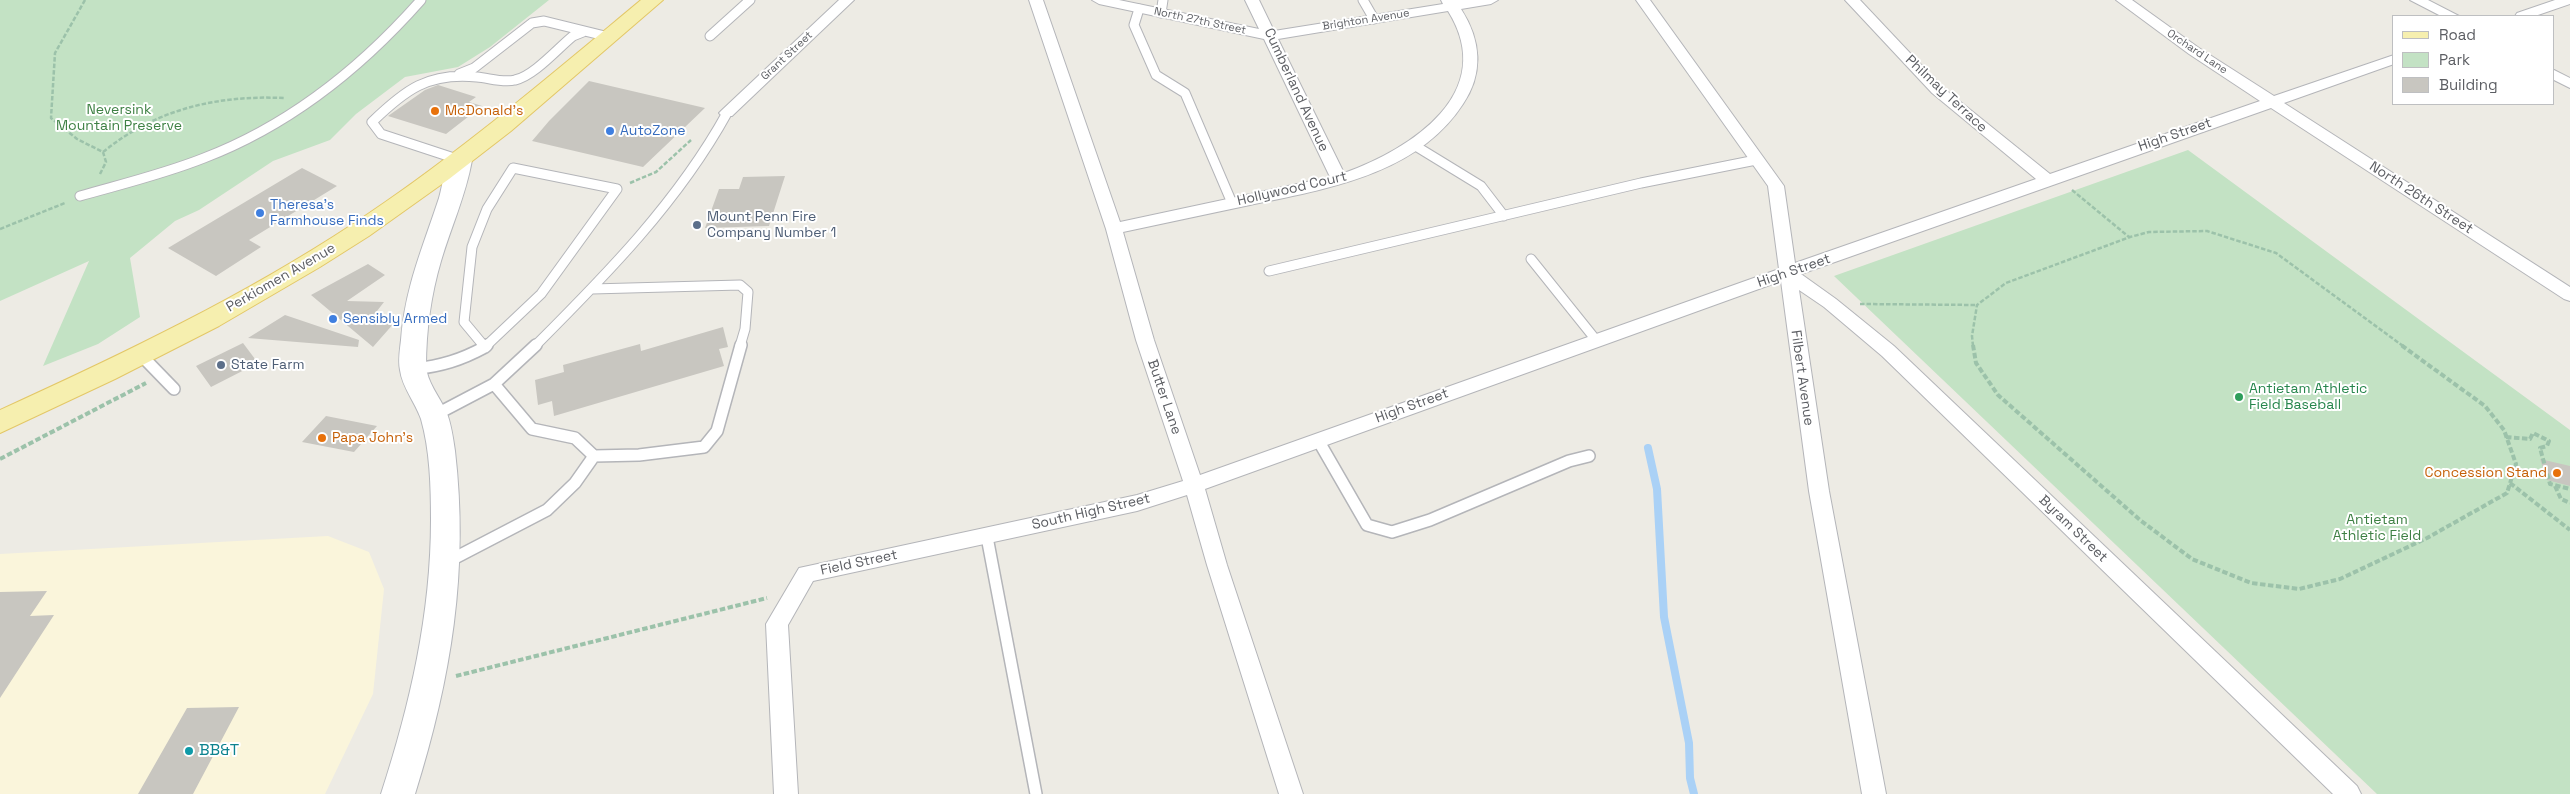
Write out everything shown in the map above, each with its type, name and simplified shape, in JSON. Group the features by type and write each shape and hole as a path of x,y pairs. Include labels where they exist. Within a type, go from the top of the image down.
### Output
{"main road":[{"name":"Perkiomen Avenue","path":"0,422 141,355 304,266 400,204 460,160 654,0"},
{"path":"398,794 428,683 439,624 446,563 443,479 434,415 413,369 419,302 424,275 457,181 460,160"}],"street":[{"name":"Grant Street","path":"728,113 847,0"},
{"name":"Butter Lane","path":"1036,0 1114,229 1145,340 1194,485 1216,565 1291,794"},
{"name":"North 27th Street","path":"1099,0 1139,8 1162,6 1271,36"},
{"name":"Cumberland Avenue","path":"1252,0 1339,180"},
{"name":"Brighton Avenue","path":"1271,36 1374,19 1450,3 1490,0"},
{"name":"Filbert Avenue","path":"1643,0 1776,186 1819,491 1874,794"},
{"name":"Philmay Terrace","path":"1852,0 1937,90 1976,124 2047,180"},
{"name":"Orchard Lane","path":"2123,0 2194,52 2272,102"},
{"path":"2417,0 2450,15"},
{"path":"2525,15 2568,1"},
{"name":"Hollywood Court","path":"1114,229 1339,180 1388,160 1414,145 1439,125 1454,108 1470,70 1469,43 1466,30 1450,3"},
{"name":"High Street","path":"1194,485 1596,340 1788,274 2047,180 2392,60"},
{"path":"2555,75 2570,84"},
{"name":"North 26th Street","path":"2272,102 2570,295"},
{"name":"Byram Street","path":"1788,274 1830,303 1888,351 2349,794"},
{"name":"South High Street","path":"987,537 1137,503 1194,485"},
{"name":"Field Street","path":"786,794 777,624 806,574 987,537"}],"lane":[{"path":"80,196 221,152 258,134 341,79 370,54 421,0"},
{"path":"710,36 750,0"},
{"path":"1363,0 1374,19"},
{"path":"1139,8 1134,25 1156,75 1185,93 1232,204"},
{"path":"458,75 474,68 532,23 544,21 609,37"},
{"path":"460,160 381,134 372,122 396,98 423,80 458,75 509,81 520,79 573,36 583,32"},
{"path":"434,415 494,384 524,358 592,289 640,236 705,153 728,113"},
{"path":"1414,145 1480,186 1504,216"},
{"path":"1269,272 1641,182 1756,160"},
{"path":"413,369 445,365 463,360 485,347 541,294 618,189 513,168 487,209 472,247 464,322 485,347"},
{"path":"1531,259 1578,315 1596,340"},
{"path":"494,384 532,428 575,438 594,456 639,455 704,446 717,431 745,329 748,292 740,285 592,289"},
{"path":"141,355 174,389"},
{"path":"1318,440 1352,502 1367,525 1392,532 1430,520 1569,461 1589,456"},
{"path":"446,563 547,510 575,483 594,456"},
{"path":"987,537 1036,794"}],"path":[{"path":"0,229 80,196 96,181 106,162 102,152 77,139 51,118 56,53 85,0"},
{"path":"102,152 132,130 179,109 239,98 290,98"},
{"path":"618,189 656,172 688,141"},
{"path":"2067,186 2130,237"},
{"path":"1830,303 1977,305 2006,283 2130,237 2149,232 2208,231 2276,253 2485,406 2504,430 2516,464 2507,493 2427,538 2340,579 2299,589 2251,583 2192,559 2140,520 1998,395 1976,363 1972,336 1977,305"},
{"path":"0,459 70,425 161,375"},
{"path":"2506,438 2530,439 2532,433 2543,436 2549,441 2547,446 2540,448 2550,484 2570,489"},
{"path":"2510,482 2570,530"},
{"path":"2555,485 2561,499 2570,503"},
{"path":"428,683 798,590"}],"shaded area":[{"path":"328,536 369,552 384,589 373,694 325,794 0,794 0,554"}],"green space":[{"name":"Neversink Mountain Preserve","path":"0,0 549,0 490,47 458,67 405,77 356,114 330,140 273,161 199,210 175,221 130,258 140,317 98,344 43,366 89,261 0,301"},
{"name":"Antietam Athletic Field","path":"2188,150 2570,430 2570,794 2377,794 1834,276"}],"building":[{"name":"AutoZone","path":"589,81 705,108 643,167 532,141"},
{"name":"McDonald's","path":"438,85 476,97 469,102 482,106 446,134 388,116 425,90"},
{"name":"Theresa's Farmhouse Finds","path":"302,168 337,186 249,240 261,247 216,276 168,248"},
{"path":"785,176 769,226 705,228 719,189 739,189 743,177"},
{"path":"368,264 385,275 347,301 384,302 370,320 395,322 373,347 311,295"},
{"path":"285,315 359,340 358,347 248,338"},
{"path":"723,327 728,347 719,349 724,366 554,416 552,401 538,405 535,380 564,372 563,365 640,344 641,351"},
{"path":"243,343 258,363 211,387 196,366"},
{"path":"326,416 377,426 354,452 302,442"},
{"name":"Concession Stand","path":"2540,459 2570,466 2570,486 2547,480"},
{"path":"47,591 30,616 54,615 0,698 0,592"},
{"name":"BB&T","path":"239,707 193,794 138,794 187,708"}],"waterway":[{"path":"1648,448 1657,489 1664,617 1689,743 1690,778 1694,794"}],"place":[{"name":"McDonald's","path":"435,111"},
{"name":"AutoZone","path":"610,131"},
{"name":"Theresa's Farmhouse Finds","path":"260,213"},
{"name":"Mount Penn Fire Company Number 1","path":"697,225"},
{"name":"Sensibly Armed","path":"333,319"},
{"name":"State Farm","path":"221,365"},
{"name":"Antietam Athletic Field Baseball","path":"2239,397"},
{"name":"Papa John's","path":"322,438"},
{"name":"Concession Stand","path":"2557,473"},
{"name":"BB&T","path":"189,751"}]}
